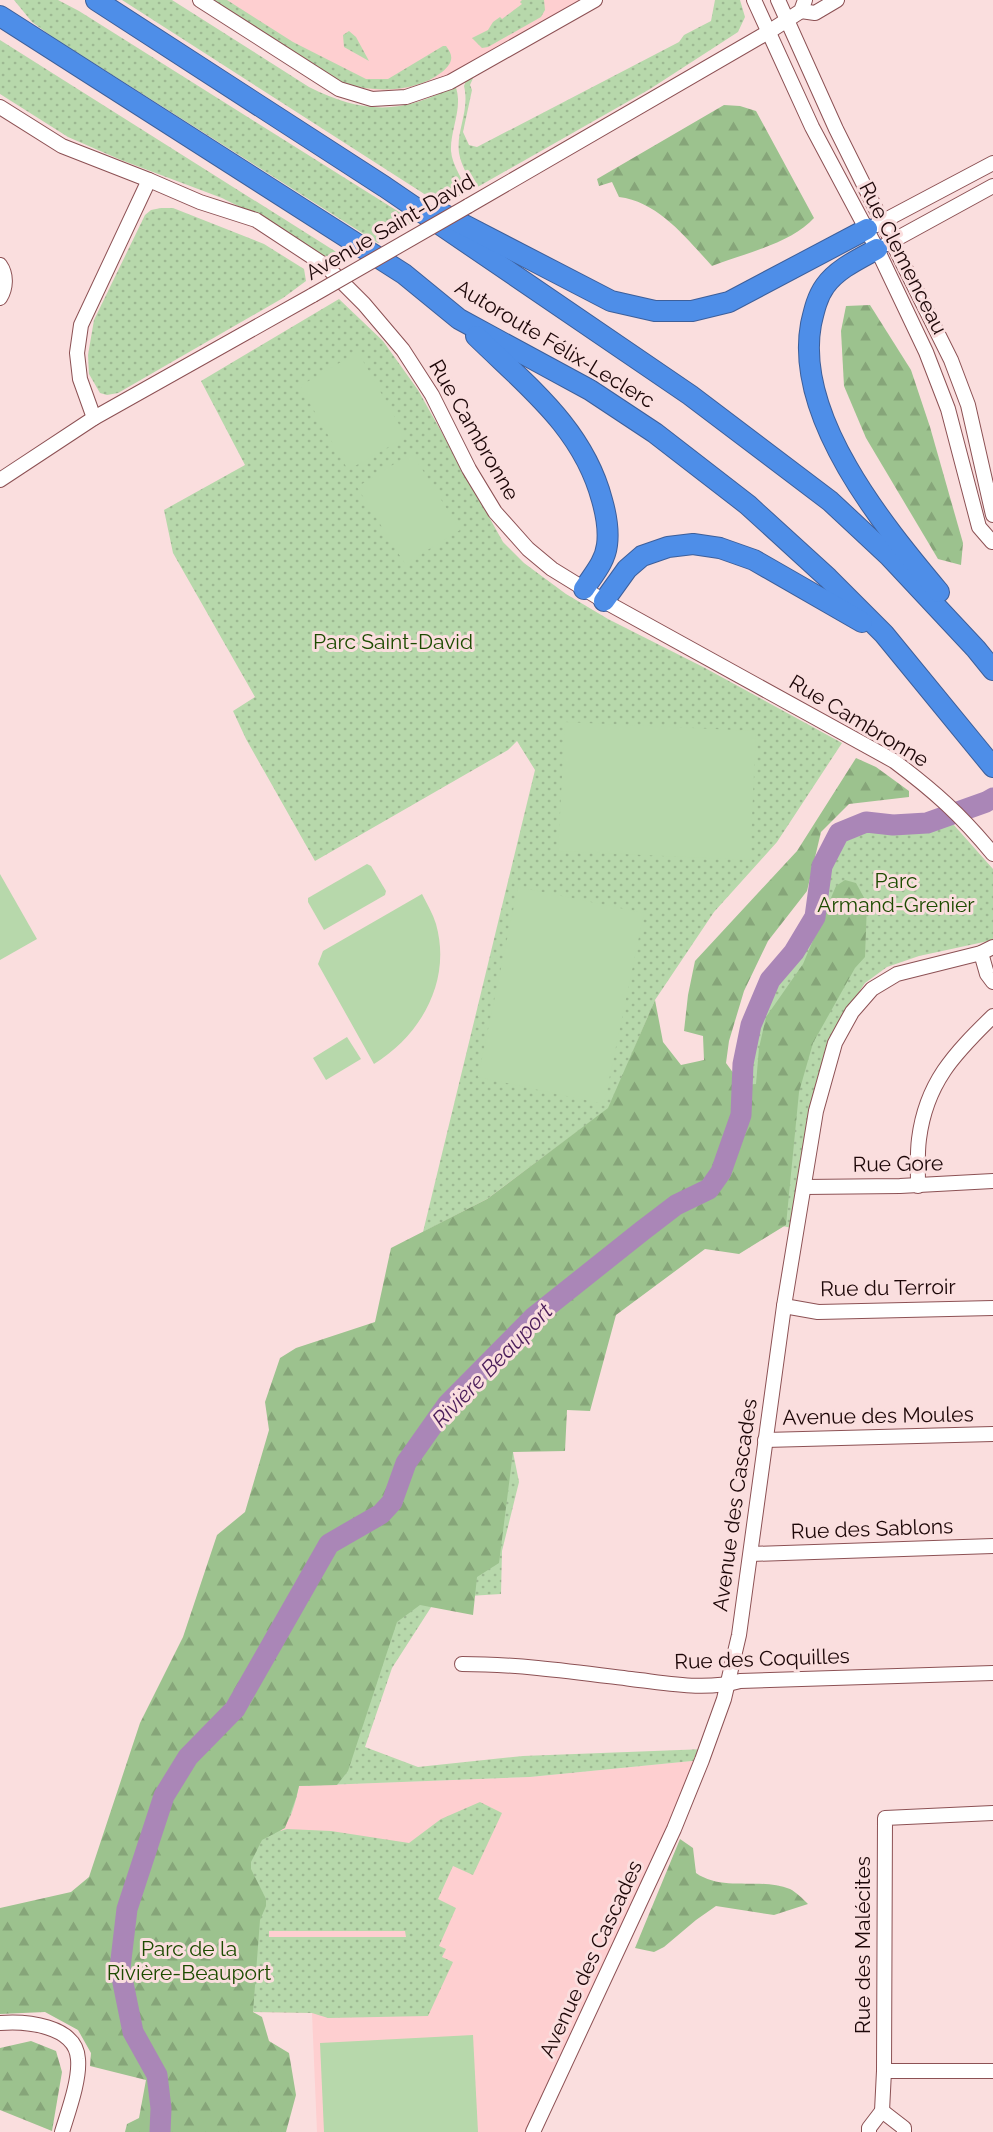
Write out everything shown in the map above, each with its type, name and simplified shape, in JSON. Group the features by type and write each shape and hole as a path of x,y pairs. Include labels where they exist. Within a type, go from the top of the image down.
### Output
{"highway":[{"name":"Autoroute Félix-Leclerc","path":"96,0 385,188 690,395 830,501 889,556 993,670"},
{"name":"Autoroute Félix-Leclerc","path":"0,16 404,274 459,319 590,390 655,433 748,505 828,578 884,634 993,767"},
{"path":"385,188 400,192 611,301 655,311 692,311 729,302 875,226"},
{"path":"885,245 838,272 825,285 812,319 808,339 808,363 816,394 833,441 853,478 904,550 958,615 976,649"},
{"path":"459,319 561,419 583,451 597,481 606,517 607,545 600,566 584,589"},
{"path":"604,601 627,569 642,556 668,547 693,544 720,548 754,560 884,634"}],"street":[{"path":"200,0 339,89 372,99 406,97 450,82 595,0"},
{"name":"Rue Clemenceau","path":"754,0 812,127 875,226 951,360 968,405 993,515"},
{"name":"Rue Clemenceau","path":"778,0 836,129 875,226"},
{"name":"Avenue Saint-David","path":"0,480 94,418 313,295 770,31 788,20 803,5 815,13 837,0"},
{"name":"Rue Cambronne","path":"0,107 62,146 200,202 256,220 326,266 364,304 403,350 432,395 469,468 495,512 528,549 552,570 604,601 894,761 952,807 993,854"},
{"path":"875,226 993,163"},
{"path":"94,418 80,379 77,353 81,325 149,180"},
{"path":"885,245 993,186"},
{"name":"Rue Clemenceau","path":"885,245 941,389 978,527 993,540"},
{"path":"0,266 3,269 5,282 0,297"},
{"path":"987,950 987,974 993,982"},
{"name":"Avenue des Cascades","path":"533,2132 674,1829 702,1760 727,1684 739,1635 784,1306 816,1111 835,1043 852,1012 872,989 897,974 987,950"},
{"path":"918,1186 919,1140 926,1106 939,1076 958,1050 993,1016"},
{"name":"Rue Gore","path":"804,1187 918,1186 993,1181"},
{"name":"Rue du Terroir","path":"784,1306 818,1312 993,1308"},
{"name":"Avenue des Moules","path":"765,1440 993,1434"},
{"name":"Rue des Sablons","path":"751,1554 993,1546"},
{"name":"Rue des Coquilles","path":"462,1664 501,1664 691,1686 740,1681 993,1674"},
{"name":"Rue des Malécites","path":"884,2071 885,1818 993,1813"},
{"path":"0,2023 39,2025 60,2032 72,2043 79,2058 62,2132"},
{"path":"869,2132 869,2128 882,2111 884,2071 993,2071"},
{"path":"882,2111 904,2128 904,2132"}],"shaded area":[{"path":"200,0 595,0 450,82 406,97 339,89"},
{"path":"702,1760 533,2132 317,2132 312,2013 253,2012 251,1862 296,1798 299,1786 530,1777"}],"green space":[{"path":"14,0 58,0 79,11 415,222 378,243 54,38 32,22"},
{"path":"122,0 172,0 309,87 347,102 365,106 400,106 418,102 455,85 458,102 451,151 467,192 456,198 454,194 440,201 443,206"},
{"path":"205,0 227,0 293,42 366,79 388,79 443,46 449,50 451,59 442,72 421,84 396,89 358,87 337,81 312,69"},
{"path":"522,0 544,0 545,10 541,17 488,47 482,48 472,38 488,30 493,22 500,17 502,19 522,4 520,2"},
{"path":"715,0 740,0 745,17 738,32 650,89 474,189 459,153 466,81 474,76 470,85 472,90 463,132 469,145 477,147 679,42 684,35 711,21"},
{"path":"349,31 356,37 369,61 344,47 343,35"},
{"path":"0,40 349,260 335,267 258,216 222,198 121,160 68,137 0,94"},
{"path":"724,105 740,106 756,111 814,218 805,227 780,241 712,266 671,223 647,206 619,197 612,182 599,186 597,179"},
{"path":"173,208 264,244 304,269 306,281 283,298 118,393 107,395 100,393 89,374 88,355 94,320 145,215 151,210"},
{"name":"Parc Saint-David","path":"339,299 383,341 418,390 503,542 524,563 566,594 608,619 705,668 842,743 777,842 714,912 655,1000 609,1108 487,1199 423,1232 535,770 517,741 508,750 315,861 246,739 233,711 255,697 173,553 164,510 245,465 201,381"},
{"path":"870,305 911,370 963,543 961,565 938,559 866,438 844,386 841,331 846,306"},
{"path":"358,352 406,437 348,470 300,386"},
{"path":"412,453 460,530 405,564 357,487"},
{"path":"565,722 756,731 750,860 558,851"},
{"name":"Parc de la Rivière-Beauport","path":"856,758 876,767 909,791 909,797 849,804 821,832 807,891 768,941 744,991 729,1041 726,1063 742,1085 756,1084 759,1048 766,1017 803,964 836,886 845,880 856,883 867,903 865,957 855,968 813,1043 799,1092 786,1225 739,1254 705,1249 616,1315 590,1411 567,1410 565,1451 513,1452 499,1563 477,1577 473,1615 420,1605 397,1622 348,1771 337,1785 299,1786 285,1828 262,1840 251,1862 251,1869 266,1899 266,1906 260,1920 253,2012 262,2017 269,2041 289,2053 296,2095 286,2132 125,2132 127,2124 139,2118 146,2080 90,2066 91,2053 78,2030 45,2012 0,2014 0,1908 71,1892 89,1877 140,1723 183,1637 217,1535 245,1512 269,1430 265,1402 280,1358 296,1348 375,1322 391,1248 487,1199 608,1108 655,1000 663,1042 681,1065 704,1060 703,1036 684,1031 695,961 797,851"},
{"name":"Parc Armand-Grenier","path":"953,824 993,869 993,940 919,956 887,967 865,983 841,1019 796,1229 747,1218 747,1106 753,1030 772,993 819,927 825,909 832,863 841,843 850,835 866,828 921,828"},
{"path":"367,864 371,866 386,891 385,895 324,930 308,898"},
{"path":"0,874 37,939 0,960"},
{"path":"518,887 644,913 604,1104 478,1077"},
{"path":"422,894 435,920 440,945 440,966 436,986 429,1004 406,1038 374,1064 318,964 323,951"},
{"path":"347,1037 361,1059 326,1080 313,1058"},
{"path":"513,1452 519,1482 502,1551 501,1594 437,1598 392,1668 365,1747 418,1767 523,1756 706,1749 702,1760 530,1777 299,1786 290,1817 280,1831 287,1829 331,1831 409,1843 441,1819 480,1802 502,1813 473,1875 453,1866 438,1899 456,1908 439,1946 446,1949 442,1957 453,1962 428,2016 328,2018 312,2013 254,2012 127,1909","holes":["269,1931 405,1931 406,1937 269,1937"]},
{"path":"680,1839 693,1848 696,1873 707,1879 718,1882 778,1886 792,1890 808,1904 774,1915 716,1906 664,1947 654,1952 635,1948"},
{"path":"473,2035 478,2132 324,2132 320,2043"},
{"path":"31,2041 56,2051 62,2072 52,2131 0,2110 0,2048"}],"waterway":[{"name":"Rivière Beauport","path":"160,2132 161,2108 157,2075 133,2032 120,1968 127,1909 164,1796 188,1757 235,1709 329,1544 381,1514 392,1502 406,1463 447,1405 534,1317 676,1205 709,1189 721,1172 741,1115 743,1064 751,1025 770,980 794,952 815,917 822,866 839,833 866,822 893,825 927,823 993,798"}]}
